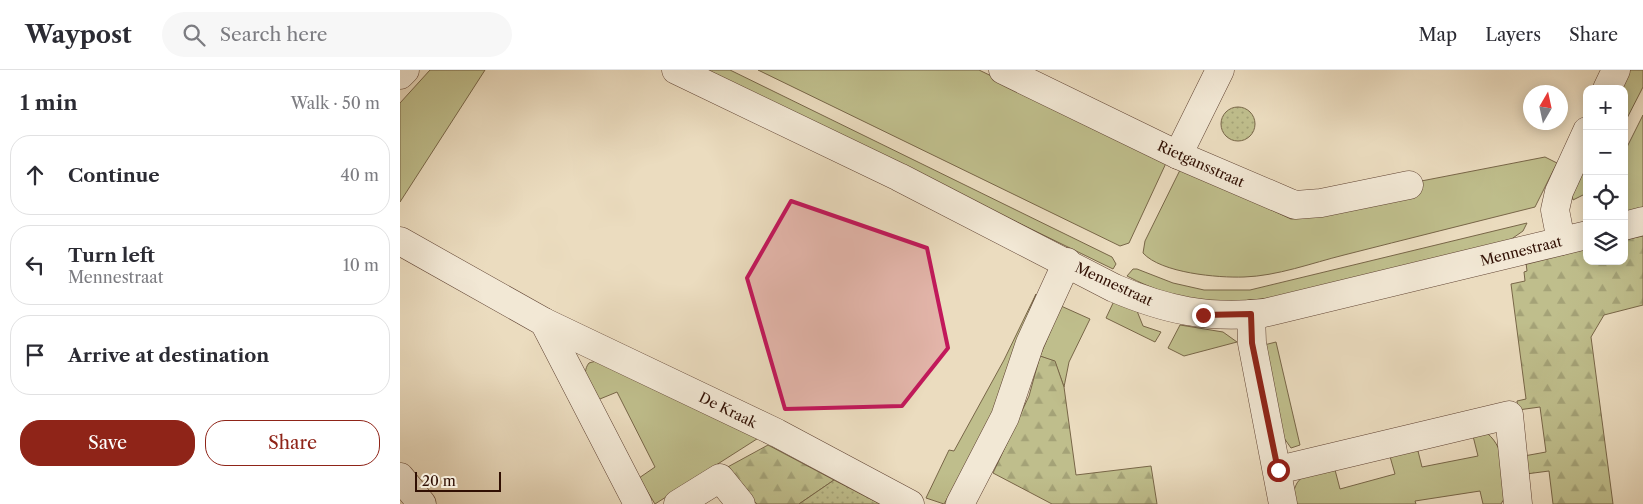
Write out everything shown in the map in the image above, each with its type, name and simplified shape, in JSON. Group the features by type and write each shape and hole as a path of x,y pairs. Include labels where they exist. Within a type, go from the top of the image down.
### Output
{"street":[{"path":"400,75 404,70"},
{"name":"Mennestraat","path":"676,70 898,177 1128,294 1172,309 1203,315 1251,314 1583,236"},
{"name":"Rietgansstraat","path":"1004,70 1178,155 1295,205 1321,203 1409,185"},
{"path":"1178,155 1220,70"},
{"path":"1609,85 1616,70"},
{"path":"1561,241 1555,210 1559,192 1583,140"},
{"path":"1628,225 1643,221"},
{"name":"De Kraak","path":"400,241 544,322 777,434 910,504"},
{"path":"960,504 1006,417 1030,343 1068,262"},
{"path":"1251,314 1252,343 1278,470 1283,504"},
{"path":"544,322 638,504"},
{"path":"1278,470 1509,415 1518,504"},
{"path":"400,477 422,504"},
{"path":"678,504 720,478 741,504"}],"highlighted area":[{"path":"791,201 927,248 948,348 902,406 785,409 747,278"}],"green space":[{"path":"430,70 485,70 400,202 400,103"},
{"path":"705,70 730,70 1112,257 1116,264 1113,269"},
{"path":"758,70 979,70 1167,161 1129,243 1120,246"},
{"path":"1628,70 1643,70 1643,87 1628,116 1628,85 1621,85"},
{"path":"1238,107 1250,112 1255,124 1250,136 1238,141 1226,136 1221,124 1226,112"},
{"path":"1643,115 1643,208 1628,212 1628,175 1628,145"},
{"path":"1545,157 1557,163 1535,207 1282,272 1244,277 1190,273 1176,270 1151,260 1143,253 1145,241 1181,168 1291,219 1413,193 1411,183"},
{"path":"1583,163 1583,195 1573,200 1571,191"},
{"path":"1527,223 1523,231 1510,240 1276,297 1255,300 1218,301 1182,297 1164,292 1127,276 1133,269 1137,269 1173,283 1204,290 1250,290"},
{"path":"1643,236 1643,305 1604,315 1591,337 1613,504 1553,504 1549,471 1526,474 1524,456 1546,452 1540,407 1518,410 1517,401 1526,399 1511,284 1525,281 1526,263 1583,250 1583,265 1628,265 1628,239"},
{"path":"1036,294 996,406 979,444 944,504 926,498 949,450 954,451 1004,360"},
{"path":"1114,301 1137,311 1143,326 1161,332 1155,342 1106,318"},
{"path":"1061,306 1090,319 1069,362 1064,387 1055,362 1040,356"},
{"path":"1180,325 1223,332 1237,342 1184,356 1168,348"},
{"path":"1276,342 1300,445 1291,448 1284,438 1264,345"},
{"path":"1040,356 1055,361 1064,387 1076,475 1151,466 1157,504 1052,504 993,473 1029,396"},
{"path":"596,361 760,437 655,504 639,478 655,467 617,392 595,401 589,387 585,372 586,367 589,363"},
{"path":"1472,432 1488,434 1494,440 1502,457 1505,468 1506,488 1505,497 1501,504 1483,504 1480,491 1415,501 1416,504 1292,504 1293,494 1299,480 1309,474 1334,466 1340,489 1395,474 1389,453 1417,447 1422,467 1478,456"},
{"path":"768,445 834,480 799,504 757,504 724,469"},
{"path":"834,480 880,504 799,504"}],"route":[{"path":"1203,315 1228,316 1251,314 1252,343 1278,470"}]}
